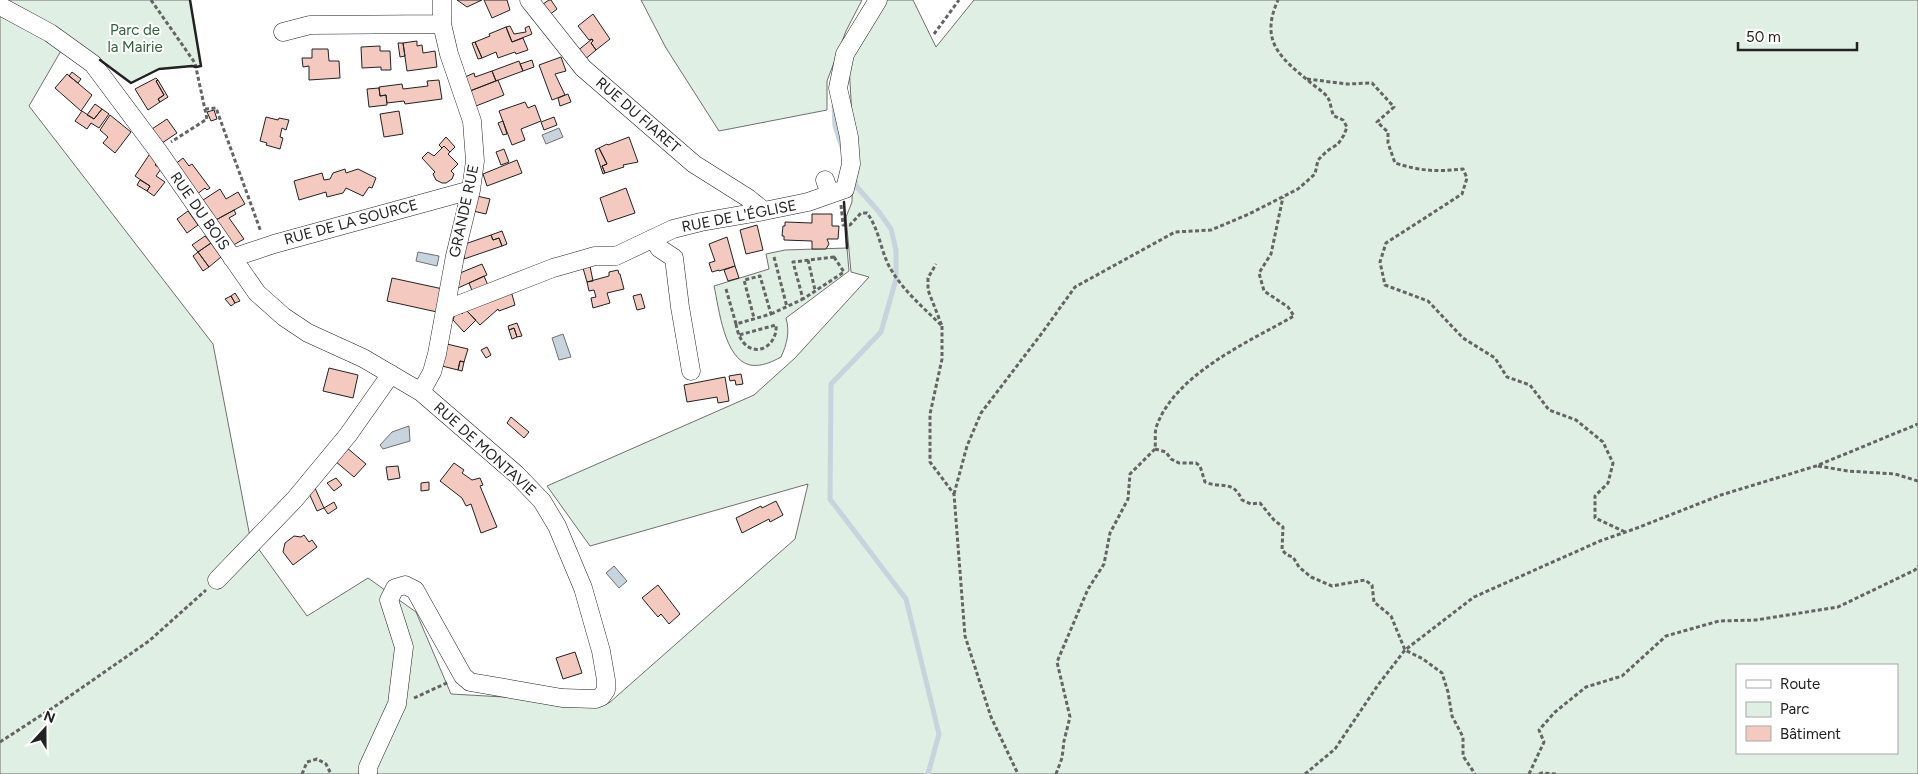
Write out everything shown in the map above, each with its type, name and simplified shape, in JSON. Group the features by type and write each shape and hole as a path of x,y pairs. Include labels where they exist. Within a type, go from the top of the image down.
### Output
{"street":[{"name":"GRANDE RUE","path":"421,392 432,372 437,354 455,256 471,190 475,161 472,121 449,54 442,24 442,0"},
{"name":"RUE DU FIARET","path":"529,0 583,68 694,164 748,198 764,211"},
{"name":"RUE DE L'ÉGLISE","path":"445,310 553,268 595,256 616,256 673,229 808,202 828,187 845,189 851,164 849,137 838,88 846,54 878,0"},
{"name":"RUE DU BOIS","path":"0,6 50,33 93,64 158,151 257,293 308,333 391,374 421,392"},
{"path":"283,32 310,26 442,24"},
{"name":"RUE DE LA SOURCE","path":"232,258 266,246 471,190"},
{"path":"654,239 659,248 674,258 691,371"},
{"path":"217,580 296,499 348,435 391,374"},
{"name":"RUE DE MONTAVIE","path":"421,392 516,474 542,501 558,526 583,588 601,651 606,690 601,697 596,699 562,698 480,685 470,682 463,676"},
{"path":"368,774 372,759 397,704 404,647 389,600 395,588 405,585 415,590 463,676"}],"path":[{"path":"151,0 195,64 207,119 158,151"},
{"path":"934,34 959,0"},
{"path":"1018,774 991,717 965,636 954,494 966,446 981,413 1075,287 1175,232 1211,230 1284,197 1298,189 1315,174 1318,160 1338,144 1347,128 1343,120 1334,116 1328,98 1284,60 1275,46 1270,27 1271,16 1278,0"},
{"path":"1306,80 1348,84 1372,83 1394,108 1377,122 1388,132 1388,144 1395,163 1418,170 1440,172 1462,169 1467,178 1462,194 1386,243 1380,262 1385,285 1428,301 1464,338 1495,358 1507,377 1530,385 1549,410 1576,420 1603,442 1613,463 1608,483 1595,496 1595,518 1625,532"},
{"path":"205,109 216,108 266,246"},
{"path":"1056,774 1062,758 1070,717 1057,662 1088,589 1104,564 1110,533 1128,499 1130,474 1155,448 1156,427 1168,404 1196,374 1294,316 1288,307 1264,291 1258,274 1271,254 1284,197"},
{"path":"850,225 861,213 867,213 874,223 888,263 896,279 904,290 942,326"},
{"path":"774,257 787,307"},
{"path":"736,324 787,307 802,299 844,272 834,257 793,262 802,299"},
{"path":"808,260 815,290"},
{"path":"936,264 928,278 928,290 942,326 942,359 930,414 930,462 954,494"},
{"path":"754,318 744,280 760,276 770,314"},
{"path":"726,289 739,335 742,341 753,349 766,347 775,338 776,325 739,335"},
{"path":"1305,774 1335,749 1378,685 1405,650 1474,597 1600,541 1721,495 1816,466 1918,424"},
{"path":"1155,448 1166,452 1171,459 1179,463 1196,462 1200,466 1205,482 1214,485 1224,484 1232,486 1242,500 1251,504 1260,503 1274,520 1283,527 1282,550 1287,556 1293,557 1299,567 1311,577 1332,586 1365,580 1372,585 1374,602 1391,616 1405,650 1423,659 1442,674 1448,692 1452,716 1462,737 1463,756 1474,774"},
{"path":"1816,466 1848,471 1895,474 1918,481"},
{"path":"1529,774 1544,742 1539,730 1554,712 1586,687 1622,676 1666,636 1719,621 1756,620 1838,607 1915,570 1918,566"},
{"path":"0,742 57,706 148,641 217,580"},
{"path":"397,704 427,694 463,676"},
{"path":"302,774 307,762 317,759 326,764 331,774"},
{"path":"1539,774 1556,774"}],"green space":[{"name":"Parc de la Mairie","path":"0,0 190,0 201,66 159,69 131,83 69,37 29,106 213,344 250,537 307,616 368,578 416,612 451,694 609,703 795,539 808,484 590,546 547,486 754,395 795,358 869,277 851,272 846,217 852,202 853,134 848,48 883,0 913,0 936,47 974,0 1918,0 1918,774 0,774"},
{"path":"641,0 862,0 846,31 827,81 827,110 719,131 666,48"},
{"path":"847,248 849,271 786,318 787,338 781,357 762,365 750,365 741,361 734,353 724,332 714,286 769,269 766,254 785,250"}],"shaded area":[{"path":"559,128 563,137 546,144 542,135"},
{"path":"418,252 439,256 437,266 416,261"},
{"path":"563,334 571,357 559,360 552,338"},
{"path":"409,426 410,441 383,449 380,445 392,432"},
{"path":"614,566 627,581 619,588 606,573"}],"building":[{"path":"457,0 482,0 467,7"},
{"path":"484,0 507,0 510,10 492,18"},
{"path":"549,0 557,9 548,16 540,6"},
{"path":"593,14 610,39 596,50 591,43 592,39 589,40 578,26"},
{"path":"510,26 514,34 526,32 525,28 529,26 532,34 512,42 506,27"},
{"path":"506,27 512,42 523,38 528,50 498,58 496,52 482,58 475,42"},
{"path":"592,39 591,43 596,50 583,61 576,52"},
{"path":"417,41 417,46 422,45 423,53 435,51 437,67 407,71 403,43"},
{"path":"475,42 482,58 478,59 472,43"},
{"path":"398,43 403,43 405,56 400,57"},
{"path":"380,46 380,51 390,51 391,70 381,70 381,67 362,68 361,47"},
{"path":"312,49 328,49 329,61 339,61 340,78 309,80 309,66 303,67 302,58 312,58"},
{"path":"561,57 566,71 555,74 565,95 552,100 539,65"},
{"path":"532,60 534,67 523,71 520,64"},
{"path":"519,61 523,71 496,81 492,71"},
{"path":"492,71 496,81 470,91 465,77 474,73 475,77"},
{"path":"72,72 81,79 78,83 69,76"},
{"path":"67,74 92,95 81,111 55,88"},
{"path":"156,78 164,95 158,99 160,102 148,110 135,89"},
{"path":"158,80 168,97 160,102 158,99 164,95 156,81"},
{"path":"439,80 442,99 405,104 404,101 387,103 386,95 380,96 379,87 402,84 403,89 428,86 427,81"},
{"path":"498,80 504,95 476,106 470,91"},
{"path":"379,88 380,96 386,95 387,105 369,107 367,89"},
{"path":"568,94 571,102 560,106 558,98"},
{"path":"525,102 528,108 535,105 541,121 521,129 525,140 512,145 499,111"},
{"path":"95,104 102,109 94,119 87,115"},
{"path":"102,109 109,114 99,128 91,123 87,129 75,121 82,111 94,119"},
{"path":"214,110 217,119 211,121 207,112"},
{"path":"399,111 403,134 384,137 380,114"},
{"path":"110,115 131,132 115,153 103,143 108,137 100,130"},
{"path":"266,117 289,120 286,130 282,128 280,137 283,138 280,149 260,141"},
{"path":"554,117 557,125 544,130 541,122"},
{"path":"167,119 177,133 159,145 149,131"},
{"path":"503,121 507,134 503,135 498,123"},
{"path":"446,137 455,147 450,152 444,146 442,148 439,145"},
{"path":"629,137 638,162 623,165 624,167 605,173 602,166 607,164 599,148"},
{"path":"444,146 450,152 448,154 458,164 451,171 454,174 452,179 442,183 436,180 433,174 435,172 422,158 428,152 434,156"},
{"path":"599,148 607,164 602,166 605,173 603,174 595,150"},
{"path":"504,149 509,162 501,165 496,152"},
{"path":"151,152 158,162 155,165 161,169 156,176 165,182 154,196 147,191 150,186 135,176"},
{"path":"183,158 189,166 192,164 210,188 207,190 205,188 196,195 174,165"},
{"path":"517,160 522,173 487,186 483,174"},
{"path":"345,169 346,173 358,169 376,178 372,188 369,187 363,196 346,188 343,193 327,197 326,192 299,200 294,181 322,173 324,180 330,179 333,173"},
{"path":"140,180 150,186 147,191 137,185"},
{"path":"626,188 635,213 608,222 600,198"},
{"path":"220,189 226,199 238,192 245,204 214,221 200,202"},
{"path":"477,196 490,199 486,214 473,211"},
{"path":"234,210 236,214 229,218 244,239 230,247 214,221"},
{"path":"188,211 198,225 187,233 177,219"},
{"path":"812,214 832,214 832,226 839,226 838,239 827,239 829,244 826,249 812,249 812,241 784,240 784,236 782,236 785,222 812,223"},
{"path":"757,225 763,250 746,254 740,230"},
{"path":"502,231 507,244 502,246 499,238 493,240 491,235"},
{"path":"491,235 493,240 499,238 502,246 464,259 465,244"},
{"path":"205,236 211,243 198,252 192,245"},
{"path":"727,237 735,266 712,272 709,263 715,261 709,244"},
{"path":"211,243 221,257 209,267 198,252"},
{"path":"198,252 209,267 203,271 193,256"},
{"path":"482,264 487,275 458,288 460,273"},
{"path":"590,266 593,281 587,282 583,268"},
{"path":"735,266 739,278 728,281 724,270"},
{"path":"618,270 624,289 607,293 610,303 593,308 591,298 596,297 594,290 589,291 587,282 609,276 609,272"},
{"path":"484,276 490,290 474,296 469,283"},
{"path":"392,278 443,289 437,312 387,301"},
{"path":"511,291 515,305 499,311 498,309 480,325 466,310"},
{"path":"235,293 240,301 235,303 231,296"},
{"path":"641,294 645,308 637,310 633,296"},
{"path":"231,296 235,303 231,306 225,299"},
{"path":"466,310 476,320 464,332 453,320 455,314 460,311 462,314"},
{"path":"517,323 522,336 517,337 514,328 509,330 508,326"},
{"path":"514,328 517,337 512,339 509,330"},
{"path":"447,344 468,349 464,362 460,361 458,370 442,366"},
{"path":"487,347 491,355 486,358 481,350"},
{"path":"460,361 464,362 462,371 458,370"},
{"path":"329,368 358,375 353,398 323,391"},
{"path":"741,374 743,384 736,385 735,380 730,381 729,376"},
{"path":"725,377 729,401 718,403 717,397 687,402 684,385"},
{"path":"511,417 529,432 524,438 507,423"},
{"path":"346,447 366,464 354,477 335,461"},
{"path":"454,463 464,470 462,473 472,480 480,478 483,485 480,486 497,527 481,533 471,504 466,506 462,498 440,481"},
{"path":"398,466 400,478 388,480 386,467"},
{"path":"336,478 342,485 334,491 327,483"},
{"path":"429,482 429,490 421,491 421,483"},
{"path":"315,488 324,508 317,511 308,491"},
{"path":"776,501 783,515 770,522 769,519 742,533 736,518"},
{"path":"334,502 337,508 328,514 324,508"},
{"path":"304,535 309,542 312,540 317,547 293,565 283,552 285,543 294,536 301,537"},
{"path":"658,585 680,614 669,624 661,614 658,617 642,598"},
{"path":"575,652 582,673 563,679 556,658"}],"waterway":[{"path":"834,106 835,126 842,147"},
{"path":"854,178 857,187 891,229 896,250 896,279 881,332 831,384 830,499 906,599 939,734 928,774"}],"wall":[{"path":"100,60 131,83 159,69 201,66 190,0"},
{"path":"844,202 847,248"}]}
